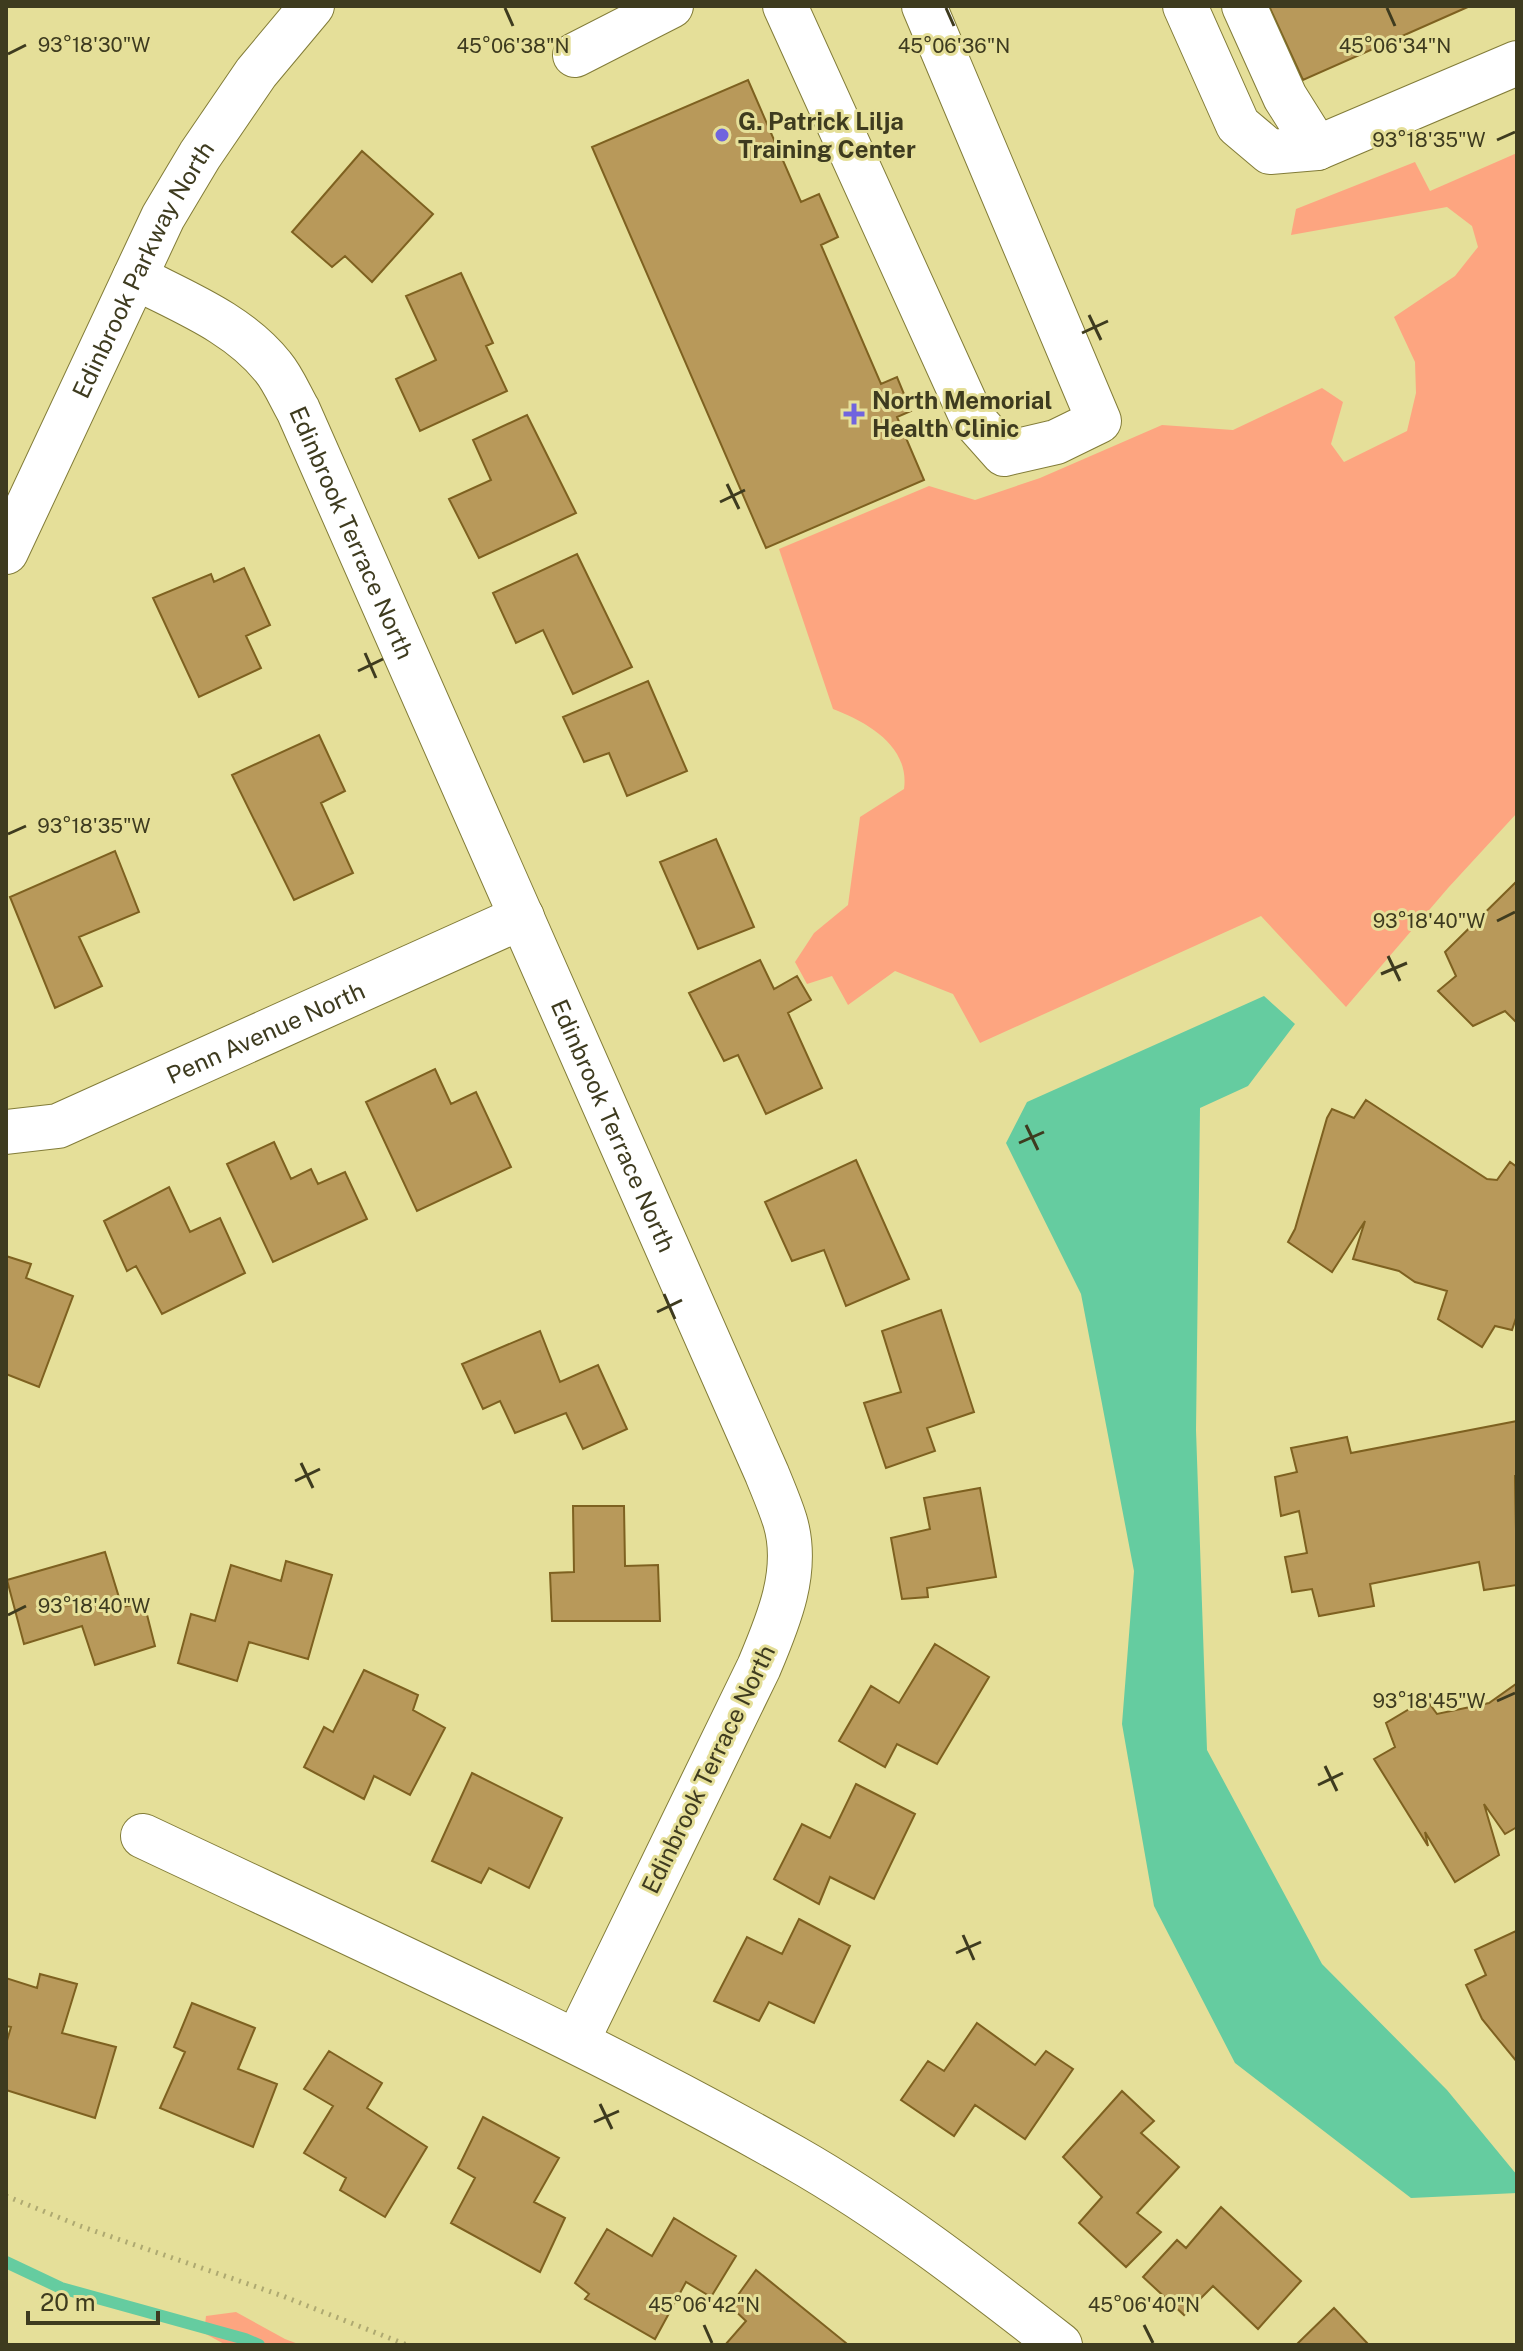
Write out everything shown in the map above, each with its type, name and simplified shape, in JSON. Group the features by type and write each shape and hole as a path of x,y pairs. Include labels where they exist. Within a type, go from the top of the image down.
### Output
{"street":[{"name":"Edinbrook Parkway North","path":"6,552 163,217 200,155 256,73 312,6"},
{"path":"575,55 671,6"},
{"path":"785,6 972,418 1004,454 1056,442 1099,421 924,6"},
{"path":"1185,6 1238,125 1270,152 1317,148 1517,63"},
{"path":"1244,6 1285,97 1317,148"},
{"name":"Edinbrook Terrace North","path":"135,277 206,313 246,339 274,368 298,410 767,1474 786,1524 790,1571 779,1620 577,2041"},
{"name":"Penn Avenue North","path":"6,1132 58,1126 522,917"},
{"path":"143,1836 577,2041 794,2158 885,2215 974,2278 1060,2345"}],"path":[{"path":"6,2196 80,2226 280,2295 407,2345"}],"shaded area":[{"path":"1517,153 1517,813 1346,1007 1261,916 980,1043 953,994 895,971 848,1005 832,976 807,984 795,962 814,933 848,905 860,817 904,789 904,774 900,760 884,738 859,721 833,709 779,549 929,486 975,500 1040,478 1162,425 1233,430 1322,388 1343,402 1331,444 1344,462 1407,431 1416,393 1415,362 1394,317 1455,276 1478,247 1472,226 1447,207 1291,235 1296,209 1415,162 1430,191"},
{"path":"1264,996 1295,1024 1248,1086 1200,1108 1196,1430 1207,1750 1322,1964 1447,2090 1517,2175 1517,2193 1411,2198 1235,2063 1154,1906 1122,1724 1134,1571 1081,1294 1006,1143 1027,1102"},
{"path":"236,2312 301,2345 226,2345 204,2333 206,2316"}],"building":[{"path":"1269,6 1470,6 1303,80"},
{"path":"748,80 801,202 819,194 838,237 821,245 881,384 897,377 911,411 897,417 924,480 766,548 592,147"},
{"path":"362,151 433,214 372,282 345,256 332,267 292,232"},
{"path":"461,273 493,343 486,346 507,391 420,431 396,379 436,360 406,296"},
{"path":"527,415 576,513 479,558 449,499 491,480 473,440"},
{"path":"577,554 632,667 573,694 543,630 516,643 493,593"},
{"path":"244,568 270,625 246,636 261,668 199,697 153,598 211,574 214,582"},
{"path":"648,681 687,771 627,796 609,753 584,762 563,717"},
{"path":"319,735 345,791 321,803 353,873 294,900 232,775"},
{"path":"716,839 754,927 698,949 660,862"},
{"path":"115,851 139,912 79,937 102,986 55,1008 10,897"},
{"path":"1517,881 1517,1023 1505,1011 1473,1026 1438,991 1456,976 1445,952"},
{"path":"760,960 774,989 797,976 811,1000 788,1013 822,1088 766,1114 738,1055 724,1061 689,993"},
{"path":"435,1069 451,1104 476,1092 511,1167 417,1211 366,1102"},
{"path":"1366,1100 1487,1179 1497,1180 1510,1162 1517,1167 1517,1315 1512,1330 1495,1326 1482,1347 1438,1319 1447,1291 1415,1282 1399,1271 1353,1259 1365,1221 1332,1272 1288,1242 1295,1229 1327,1118 1332,1109 1354,1118"},
{"path":"274,1142 291,1179 311,1169 318,1184 345,1172 367,1219 273,1262 227,1164"},
{"path":"856,1160 909,1279 846,1306 824,1250 792,1261 765,1202"},
{"path":"169,1187 190,1232 220,1218 245,1273 162,1314 136,1266 127,1271 104,1221"},
{"path":"6,1256 31,1264 26,1278 73,1296 39,1387 6,1374"},
{"path":"941,1310 974,1412 927,1428 935,1451 886,1468 864,1403 901,1392 882,1331"},
{"path":"540,1331 560,1382 598,1365 627,1429 583,1449 566,1413 515,1433 500,1401 483,1409 462,1364"},
{"path":"1517,1421 1517,1585 1484,1590 1479,1562 1370,1584 1374,1606 1319,1616 1312,1589 1292,1592 1285,1557 1307,1553 1299,1511 1281,1516 1275,1477 1297,1472 1291,1448 1347,1437 1351,1453"},
{"path":"980,1488 996,1577 927,1588 928,1597 902,1599 891,1538 930,1529 924,1498"},
{"path":"573,1506 624,1506 625,1566 658,1565 660,1621 552,1621 550,1573 574,1572"},
{"path":"105,1552 122,1607 144,1603 155,1646 95,1665 82,1626 24,1644 7,1580"},
{"path":"286,1561 332,1575 308,1659 249,1642 237,1681 178,1663 191,1614 215,1621 231,1565 281,1581"},
{"path":"935,1644 989,1677 937,1764 897,1744 885,1767 839,1741 871,1686 899,1703"},
{"path":"364,1670 418,1695 413,1710 445,1728 410,1795 374,1776 364,1799 304,1767 324,1727 333,1732"},
{"path":"1516,1684 1517,1827 1505,1834 1484,1804 1499,1855 1455,1882 1425,1832 1428,1846 1374,1759 1395,1747 1386,1723 1426,1699 1437,1714 1489,1703"},
{"path":"472,1773 562,1818 529,1888 489,1868 481,1883 432,1861"},
{"path":"856,1784 915,1814 874,1899 830,1877 819,1904 774,1879 802,1824 830,1838"},
{"path":"799,1919 850,1946 814,2023 769,2002 759,2021 714,2001 747,1937 782,1954"},
{"path":"1517,1931 1517,2062 1482,2019 1466,1985 1486,1975 1475,1950"},
{"path":"40,1974 77,1984 62,2033 116,2047 95,2118 6,2090 6,2044 11,2027 6,2026 6,1978 37,1988"},
{"path":"192,2003 255,2028 238,2069 277,2084 253,2147 160,2108 185,2052 174,2047"},
{"path":"977,2023 1035,2065 1046,2051 1073,2069 1025,2139 975,2105 954,2136 901,2100 928,2061 944,2071"},
{"path":"329,2051 382,2083 367,2108 427,2147 385,2217 340,2190 346,2178 304,2153 333,2106 304,2089"},
{"path":"1122,2091 1154,2121 1141,2133 1179,2167 1137,2213 1161,2232 1126,2267 1079,2223 1102,2197 1063,2157"},
{"path":"483,2117 559,2158 534,2202 565,2218 540,2272 451,2223 475,2178 458,2168"},
{"path":"1221,2207 1301,2281 1258,2329 1213,2286 1184,2315 1143,2277 1177,2240 1186,2248"},
{"path":"674,2218 736,2256 711,2297 686,2282 655,2339 585,2299 589,2294 575,2283 607,2229 652,2256"},
{"path":"756,2270 846,2343 725,2345 746,2321 730,2306"},
{"path":"1334,2308 1369,2345 1296,2345"}],"waterway":[{"path":"6,2262 61,2288 259,2345"}],"place":[{"name":"G. Patrick Lilja Training Center","path":"722,135"},
{"name":"North Memorial Health Clinic","path":"854,414"}]}
